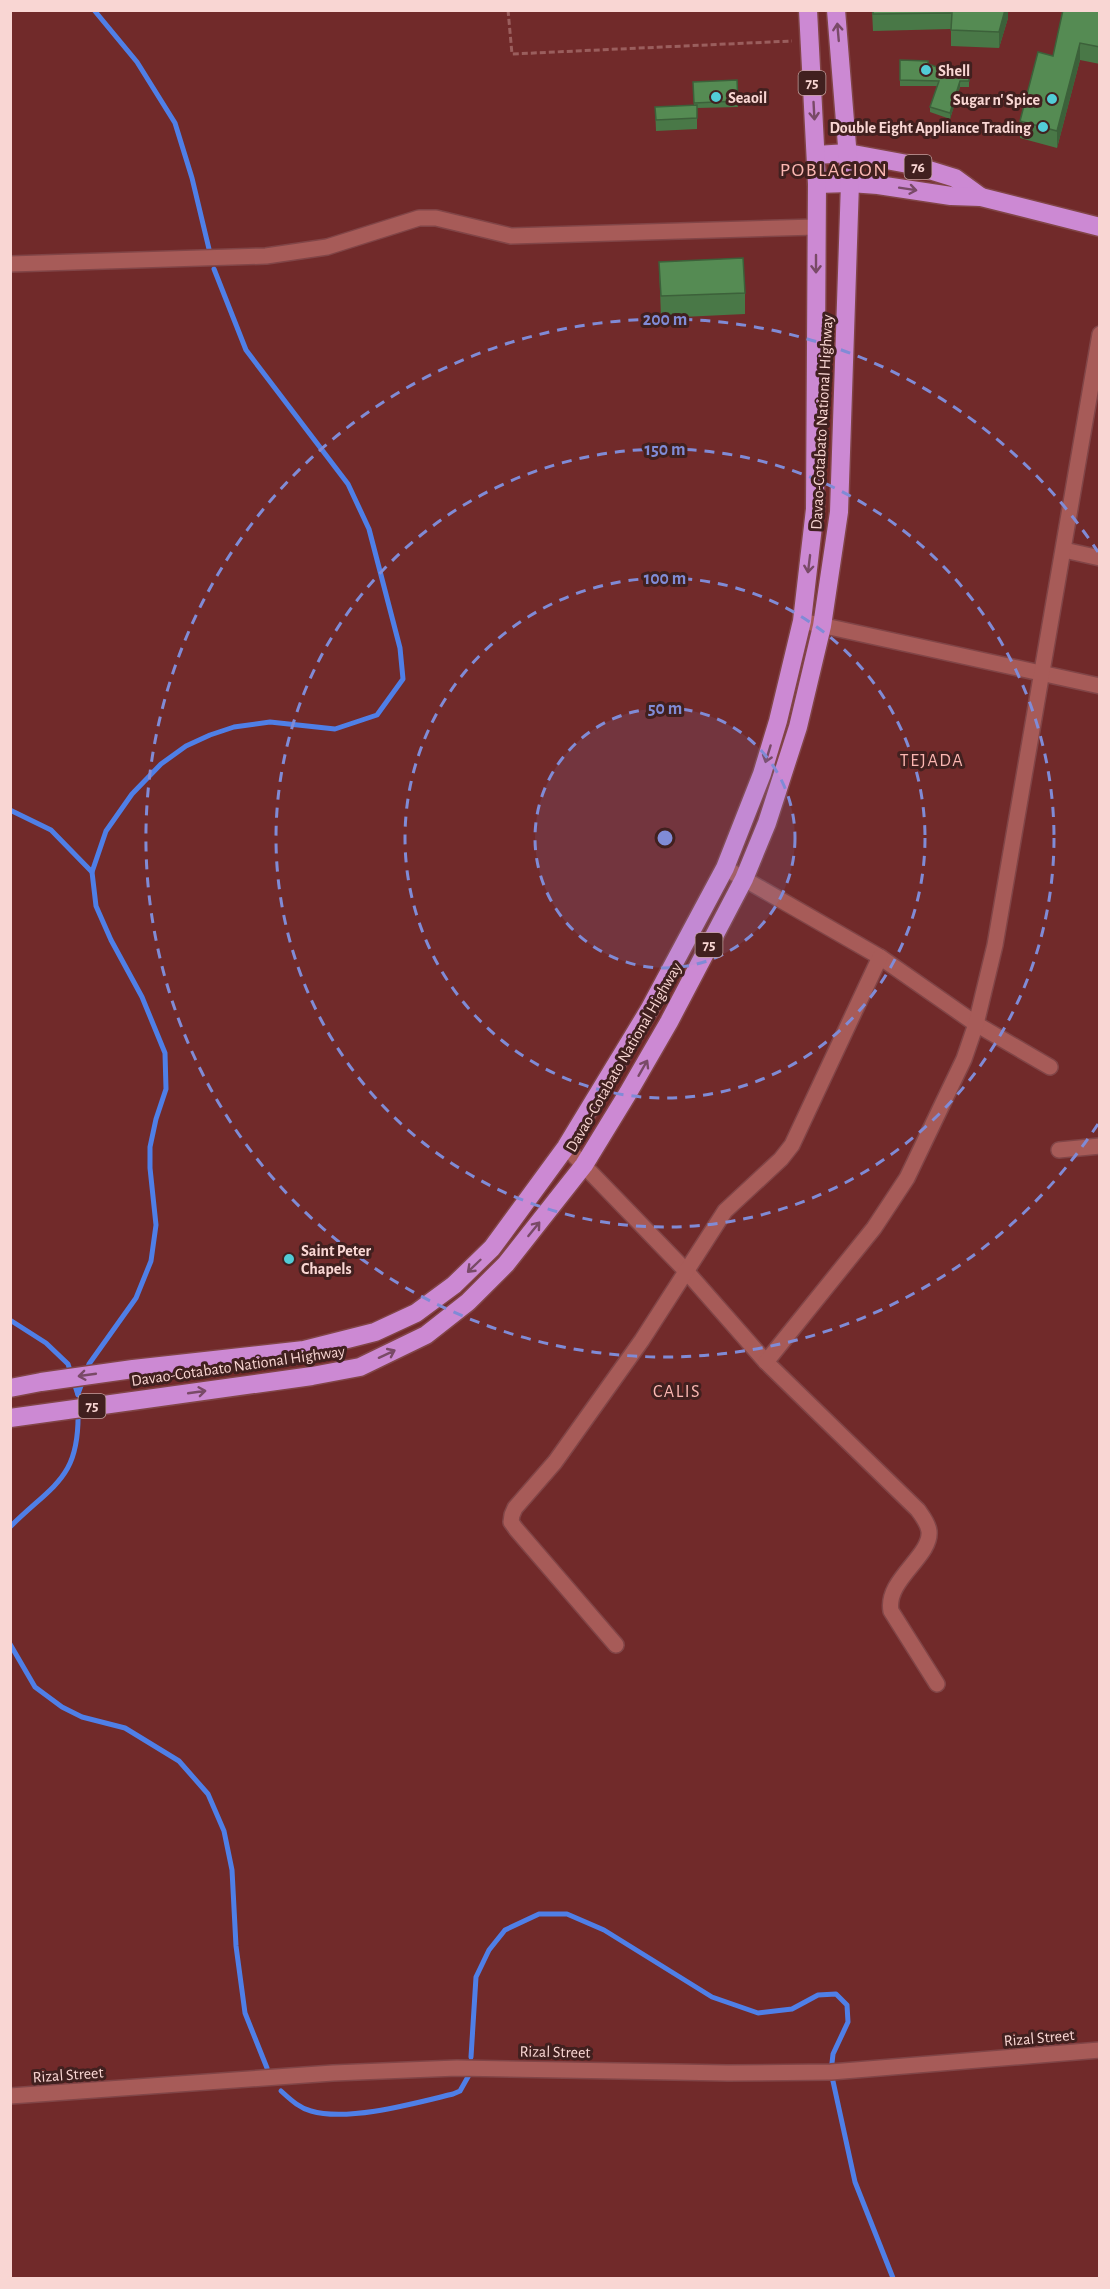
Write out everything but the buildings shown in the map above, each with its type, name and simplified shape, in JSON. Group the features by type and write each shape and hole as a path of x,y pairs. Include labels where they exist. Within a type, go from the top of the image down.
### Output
{"highway":[{"name":"Davao-Cotabato National Highway","path":"10,1388 133,1369 304,1350 375,1332 416,1313 454,1285 492,1248 566,1147 649,1010 725,868 762,774 778,721 802,621 815,509 816,154 808,10"},
{"name":"Davao-Cotabato National Highway","path":"10,1418 312,1376 360,1367 426,1335 468,1302 506,1264 584,1165 669,1022 744,879 768,823 798,727 822,626 839,512 850,183 836,10"},
{"name":"76","path":"816,154 848,153 913,165 955,178 981,197"},
{"name":"76","path":"816,184 878,185 951,196 981,197 1100,226"}],"street":[{"path":"10,264 277,255 346,242 418,218 436,218 511,236 816,227"},
{"path":"766,1362 892,1203 919,1155 964,1059 976,1024 995,945 1064,550 1093,420 1100,334"},
{"path":"1064,550 1100,558"},
{"path":"802,621 1100,686"},
{"path":"725,868 880,957 976,1024 1050,1067"},
{"path":"616,1646 516,1529 511,1522 512,1515 525,1495 555,1462 687,1272 725,1211 792,1145 880,957"},
{"path":"1059,1150 1100,1146"},
{"path":"566,1147 687,1272 766,1362 918,1510 926,1522 929,1533 926,1545 892,1593 890,1603 891,1611 937,1684"},
{"name":"Rizal Street","path":"10,2096 333,2073 457,2067 728,2073 831,2072 1100,2050"}],"path":[{"path":"508,10 512,54 810,40"}],"waterway":[{"path":"94,10 137,62 175,123 192,178 209,249"},
{"path":"78,1394 89,1364 136,1298 151,1261 156,1225 150,1147 166,1089 165,1053 142,997 111,940 96,906 92,872 106,831 132,794 161,764 186,746 234,727 270,722 335,729 377,715 403,679 400,648 369,529 348,484 246,350 214,269"},
{"path":"10,810 51,830 92,872"},
{"path":"10,1320 46,1343 68,1364 78,1395"},
{"path":"10,1527 51,1489 69,1466 77,1433 78,1410"},
{"path":"10,1644 35,1687 62,1707 82,1717 125,1728 179,1761 208,1794 224,1831 232,1870 236,1946 245,2013 267,2068"},
{"path":"471,2057 476,1977 489,1950 505,1930 539,1914 567,1914 604,1930 712,1997 758,2013 792,2009 818,1995 836,1994 847,2005 848,2022 833,2054 831,2072 855,2182 893,2278"},
{"path":"281,2091 307,2110 326,2114 362,2113 453,2094 460,2091 469,2075"}],"place":[{"name":"Shell","path":"926,70"},
{"name":"Seaoil","path":"716,97"},
{"name":"Sugar n' Spice","path":"1052,99"},
{"name":"Double Eight Appliance Trading","path":"1043,127"},
{"name":"Saint Peter Chapels","path":"289,1259"}],"district":[{"name":"POBLACION","path":"834,169"},
{"name":"TEJADA","path":"932,760"},
{"name":"CALIS","path":"677,1391"}]}
